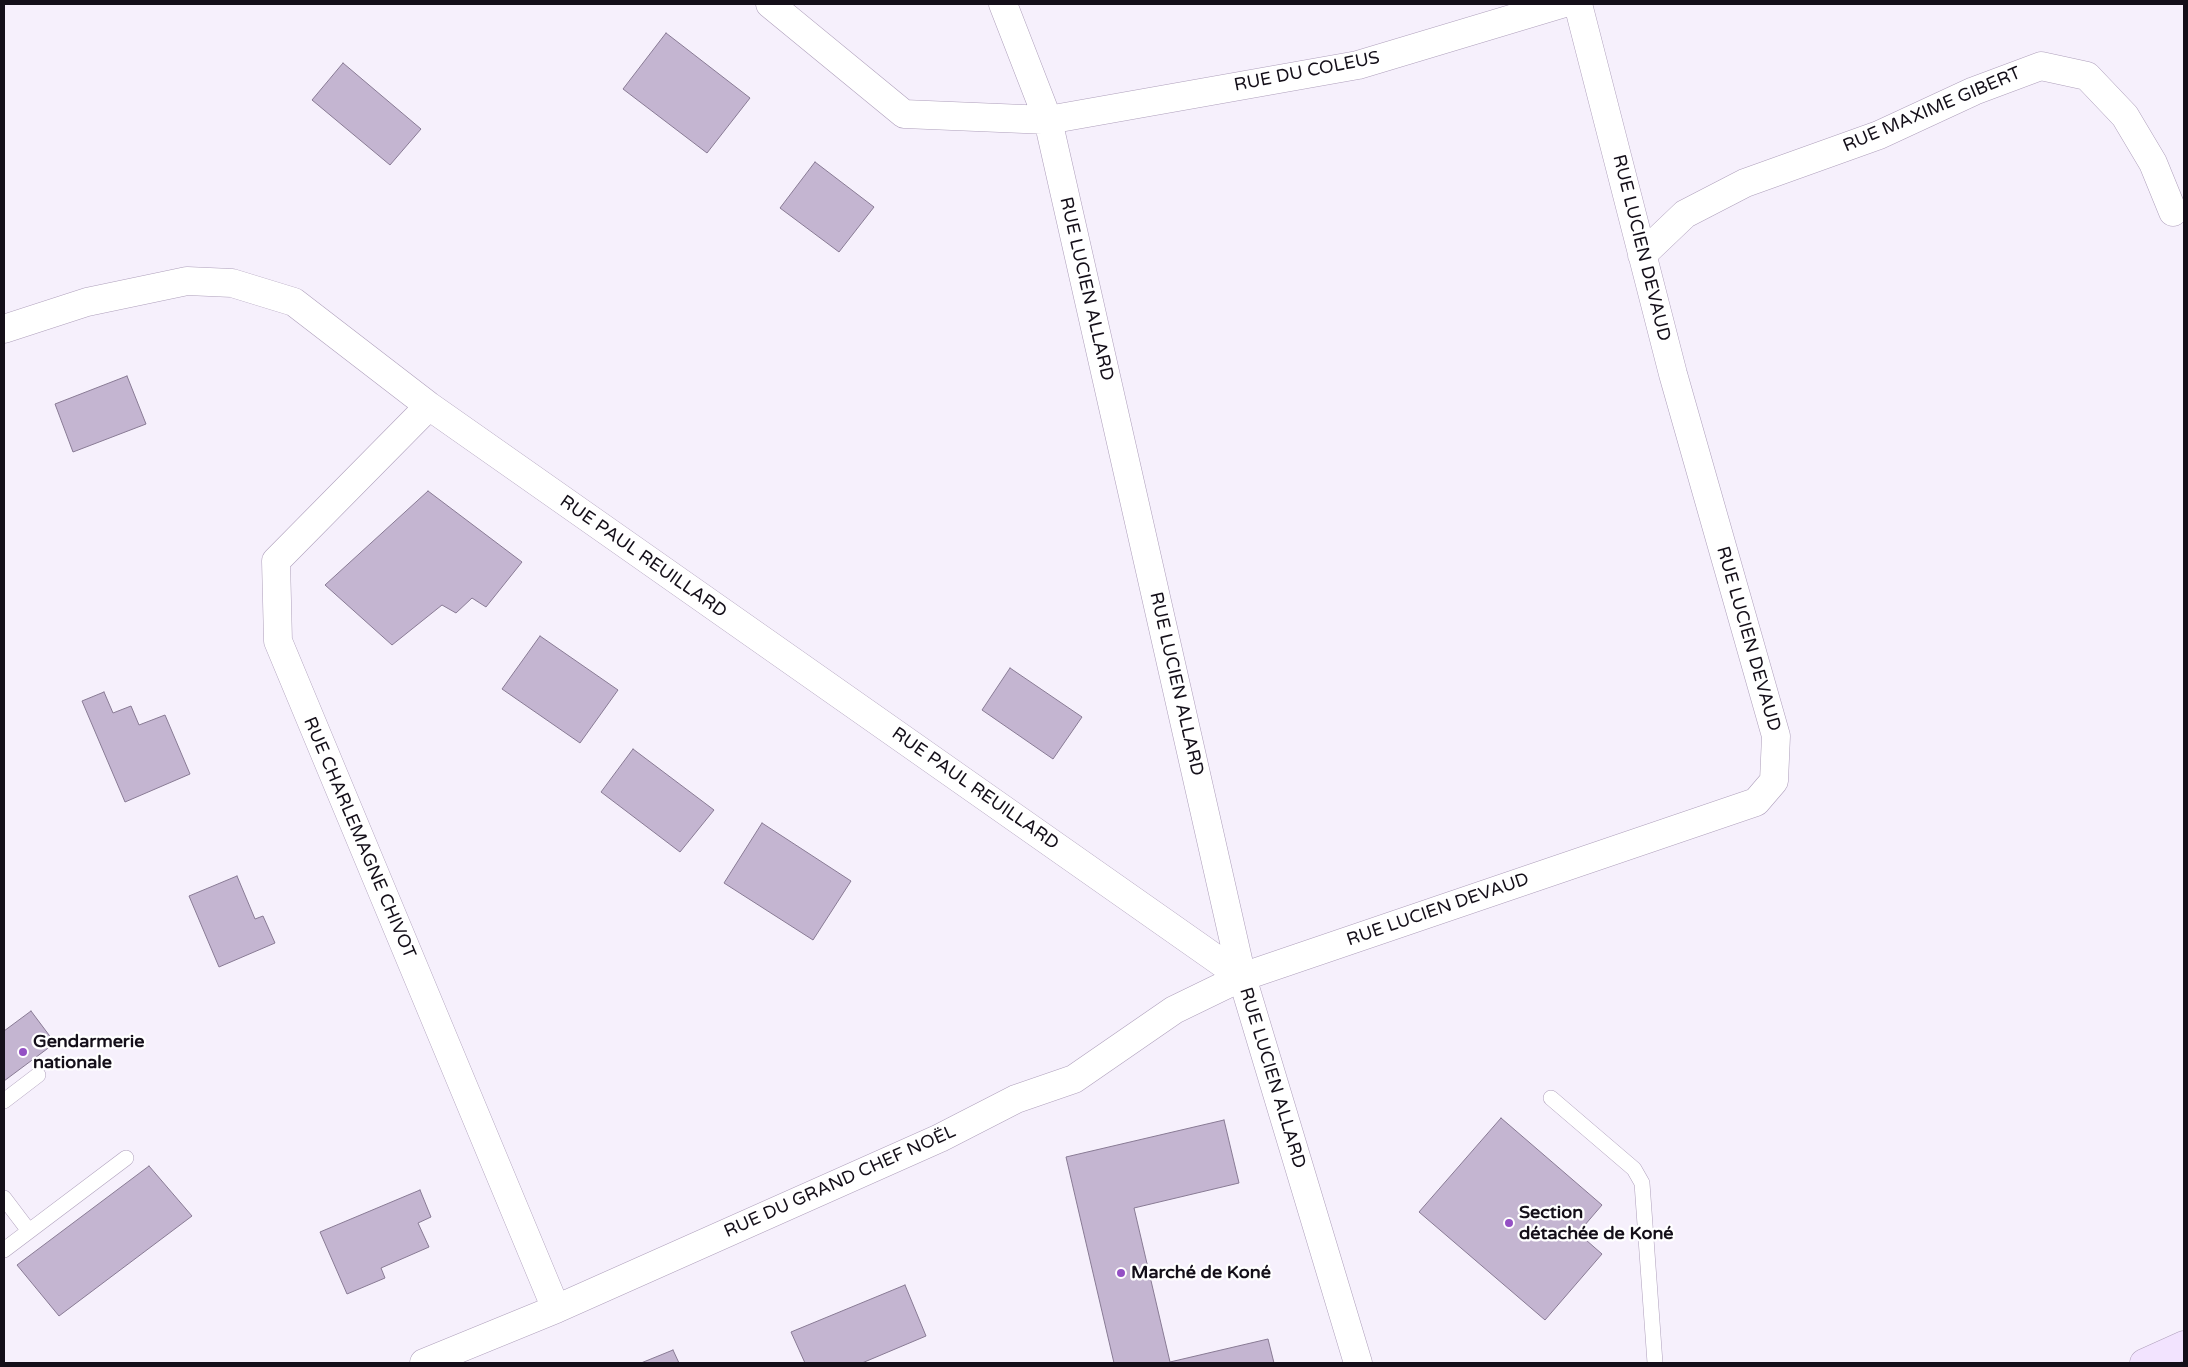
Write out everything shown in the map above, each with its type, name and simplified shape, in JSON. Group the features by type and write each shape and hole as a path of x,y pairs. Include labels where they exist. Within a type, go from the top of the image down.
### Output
{"main road":[{"path":"2144,1363 2184,1345"}],"street":[{"name":"RUE DU COLEUS","path":"770,4 904,114 1048,120 1358,65 1561,4"},
{"name":"RUE LUCIEN ALLARD","path":"1004,4 1048,120 1242,977 1358,1363"},
{"name":"RUE LUCIEN DEVAUD","path":"1242,977 1756,802 1774,781 1776,736 1673,374 1578,4"},
{"name":"RUE MAXIME GIBERT","path":"1642,255 1685,214 1745,183 1879,135 1974,90 2041,66 2087,76 2125,116 2153,163 2173,212"},
{"name":"RUE PAUL REUILLARD","path":"4,329 87,302 187,281 232,283 294,302 429,406 1242,977"},
{"name":"RUE CHARLEMAGNE CHIVOT","path":"429,406 276,562 278,641 556,1309"},
{"name":"RUE DU GRAND CHEF NOËL","path":"424,1363 556,1309 940,1138 1016,1099 1074,1079 1174,1010 1242,977"}],"lane":[{"path":"4,1101 38,1075"},
{"path":"1551,1098 1634,1169 1642,1184 1655,1363"},
{"path":"4,1250 126,1158"},
{"path":"4,1198 29,1231"}],"building":[{"path":"666,33 750,98 707,153 623,89"},
{"path":"343,63 421,129 390,165 312,100"},
{"path":"815,162 874,207 839,252 780,208"},
{"path":"127,376 146,424 73,452 55,404"},
{"path":"428,491 522,562 486,607 472,598 456,613 442,605 392,645 325,585"},
{"path":"540,636 618,690 580,743 502,689"},
{"path":"1010,668 1082,717 1053,759 982,710"},
{"path":"104,692 113,713 131,706 139,725 165,715 190,774 125,802 82,701"},
{"path":"633,749 714,810 680,852 601,792"},
{"path":"762,823 851,881 813,940 724,883"},
{"path":"237,876 255,919 263,916 275,943 219,967 189,896"},
{"path":"31,1011 55,1043 4,1081 4,1031"},
{"name":"Section détachée de Koné","path":"1501,1118 1602,1205 1578,1233 1602,1254 1545,1320 1419,1212"},
{"name":"Marché de Koné","path":"1224,1120 1239,1183 1134,1208 1170,1362 1268,1339 1274,1363 1114,1363 1066,1157"},
{"path":"149,1166 192,1216 59,1316 17,1265"},
{"path":"420,1190 431,1217 418,1223 429,1247 381,1268 385,1278 347,1294 320,1232"},
{"path":"905,1285 926,1336 862,1363 805,1363 791,1332"},
{"path":"673,1350 679,1363 641,1363"}],"place":[{"name":"Gendarmerie nationale","path":"23,1052"},
{"name":"Section détachée de Koné","path":"1509,1223"},
{"name":"Marché de Koné","path":"1121,1273"}]}
